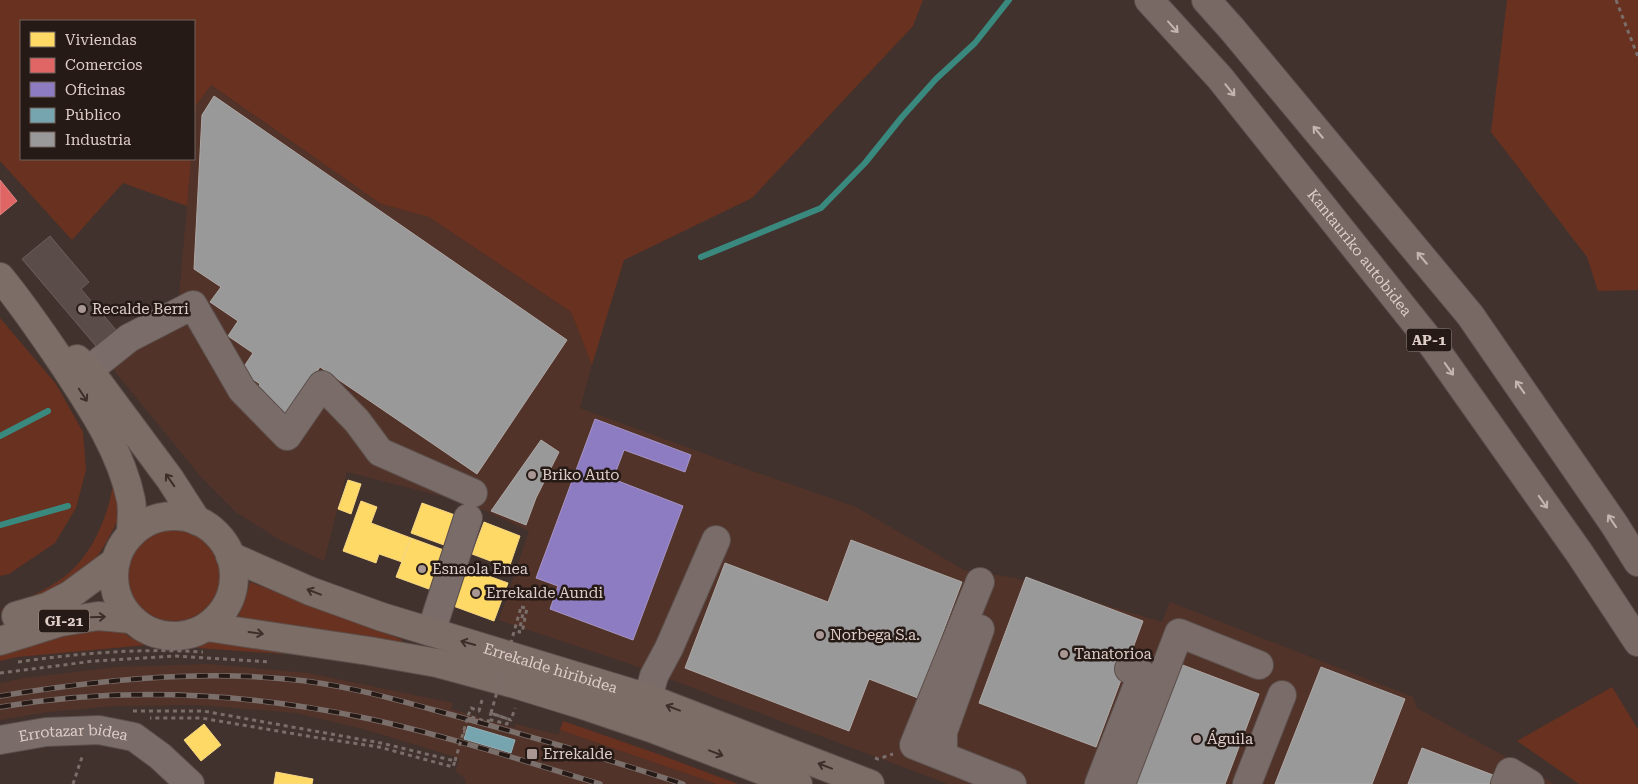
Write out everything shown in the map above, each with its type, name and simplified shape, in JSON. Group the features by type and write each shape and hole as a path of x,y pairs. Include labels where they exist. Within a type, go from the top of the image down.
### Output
{"highway":[{"name":"Kantauriko autobidea","path":"1149,0 1220,78 1429,340 1580,554 1638,642"},
{"path":"1206,0 1470,315 1614,524 1638,562"}],"main road":[{"path":"0,277 27,310 86,400 110,442 123,472 130,500 132,509 131,534"},
{"path":"27,310 89,370 170,479 197,521"},
{"path":"178,516 197,521 214,531 226,546 230,556 233,564 234,583 229,602 206,640 192,634 176,637 160,635 144,629 131,619 121,605 115,590 113,574 117,555 131,534 141,525 159,518 178,516"},
{"name":"Errekalde hiribidea","path":"230,556 310,591 382,617 648,698 870,784"},
{"name":"GI-21","path":"0,621 47,607 70,594 116,561"},
{"name":"GI-21","path":"5,652 61,622 98,616 131,619"},
{"name":"Errekalde hiribidea","path":"206,640 291,638 437,663 583,705 668,734 798,784"}],"street":[{"path":"89,370 129,338 193,305 242,390 287,436 322,385 357,421 380,452 470,505 431,632"},
{"path":"648,698 654,676 669,648 716,540"},
{"path":"988,582 914,745 1012,784"},
{"path":"1121,784 1179,633 1259,665"},
{"path":"1099,784 1142,674 1129,669"},
{"path":"1247,784 1282,695"},
{"name":"Errotazar bidea","path":"0,740 46,732 99,730 134,737 160,756 190,784"},
{"path":"1505,784 1510,772 1530,784"}],"path":[{"path":"1616,0 1638,57"},
{"path":"527,608 522,633 518,632 522,610 527,608"},
{"path":"468,716 488,722 522,610"},
{"path":"5,652 64,656 146,650 206,640"},
{"path":"0,673 94,661 176,656 221,658"},
{"path":"145,718 201,718 380,747 453,767 465,732 470,708 479,711 484,694"},
{"path":"126,711 203,711 381,743 455,761"},
{"path":"490,714 499,716 508,719 507,724 491,720 492,714 502,717 510,720"},
{"path":"73,784 84,751"}],"shaded area":[{"path":"0,0 923,0 913,26 752,198 624,260 592,365 571,312 429,217 381,204 211,85 196,105 195,117 195,20 20,20 20,160 191,160 187,206 123,183 72,240 0,161"},
{"path":"1507,0 1638,0 1638,290 1598,291 1587,257 1491,132"},
{"path":"210,85 381,204 429,217 571,312 592,365 580,408 856,507 964,570 1015,578 1162,622 1170,602 1413,697 1417,708 1555,784 948,784 627,663 499,620 529,531 468,503 347,472 324,561 280,540 236,512 201,477 99,352 179,297 191,160 195,160 196,105"},
{"path":"0,318 56,384 83,432 86,470 76,508 55,543 9,574 0,576"},
{"path":"113,485 118,498 117,522 88,571 16,612 0,610 46,589 79,563 87,553 104,520"},
{"path":"165,527 183,527 208,540 218,556 221,574 218,592 208,608 183,621 165,621 140,608 127,583 127,565 140,540"},
{"path":"250,582 403,640 389,647 238,617"},
{"path":"82,626 123,632 129,637 147,645 17,657 0,661 0,651"},
{"path":"209,640 276,647 283,654 197,648"},
{"path":"208,664 308,673 453,703 451,709 514,728 516,724 558,735 560,730 717,784 465,784 466,780 456,771 459,758 363,729 296,713 199,705 115,706 48,712 0,720 0,683 24,678 117,667"},
{"path":"1612,687 1638,729 1638,784 1579,784 1517,741"},
{"path":"563,721 738,784 717,784 560,730"}],"building: Viviendas":[{"path":"348,480 361,484 351,514 338,509"},
{"path":"361,501 377,507 371,523 411,538 402,562 379,554 376,563 343,551"},
{"name":"Esnaola Enea","path":"422,503 455,515 444,545 411,533"},
{"path":"484,522 520,536 509,568 472,554"},
{"name":"Esnaola Enea","path":"411,538 452,553 437,592 396,577"},
{"name":"Errekalde Aundi","path":"458,565 508,583 494,621 445,603"},
{"path":"204,724 221,745 201,761 184,740"},
{"path":"276,772 313,779 312,784 274,784"}],"building: Comercios":[{"path":"0,180 17,201 0,215"}],"building: Oficinas":[{"path":"595,419 691,455 685,472 624,450 613,479 683,506 633,640 550,609 558,586 536,578"}],"building: Público":[{"path":"468,726 515,740 511,753 464,739"}],"building: Industria":[{"path":"214,96 567,340 477,474 320,367 285,418 252,396 260,384 241,371 253,353 228,336 238,321 210,302 221,287 194,269 202,115"},
{"name":"Briko Auto","path":"541,440 559,452 536,498 526,525 491,511"},
{"name":"Norbega S.a.","path":"851,540 962,582 918,698 869,679 849,731 685,668 725,563 828,602"},
{"name":"Tanatorioa","path":"1026,577 1143,621 1096,747 979,703"},
{"name":"Águila","path":"1180,664 1259,694 1225,784 1136,784"},
{"path":"1321,667 1405,699 1372,784 1275,784"},
{"path":"1422,748 1493,775 1489,784 1408,784"}],"building: Otros":[{"name":"Recalde Berri","path":"50,236 89,282 81,289 116,330 96,346 22,259"}],"waterway":[{"path":"701,257 821,208 865,163 936,79 975,43 1009,0"},
{"path":"0,436 48,411"},
{"path":"0,525 68,506"}],"railway":[{"path":"0,696 106,682 178,676 250,677 308,681 353,689 419,706 546,741 683,784"},
{"path":"0,707 92,696 139,695 185,695 278,703 370,719 428,733 600,784"}],"place":[{"name":"Recalde Berri","path":"82,309"},
{"name":"Briko Auto","path":"532,475"},
{"name":"Esnaola Enea","path":"422,569"},
{"name":"Errekalde Aundi","path":"476,593"},
{"name":"Norbega S.a.","path":"820,635"},
{"name":"Tanatorioa","path":"1064,654"},
{"name":"Águila","path":"1197,739"},
{"name":"Errekalde","path":"532,754"}]}
